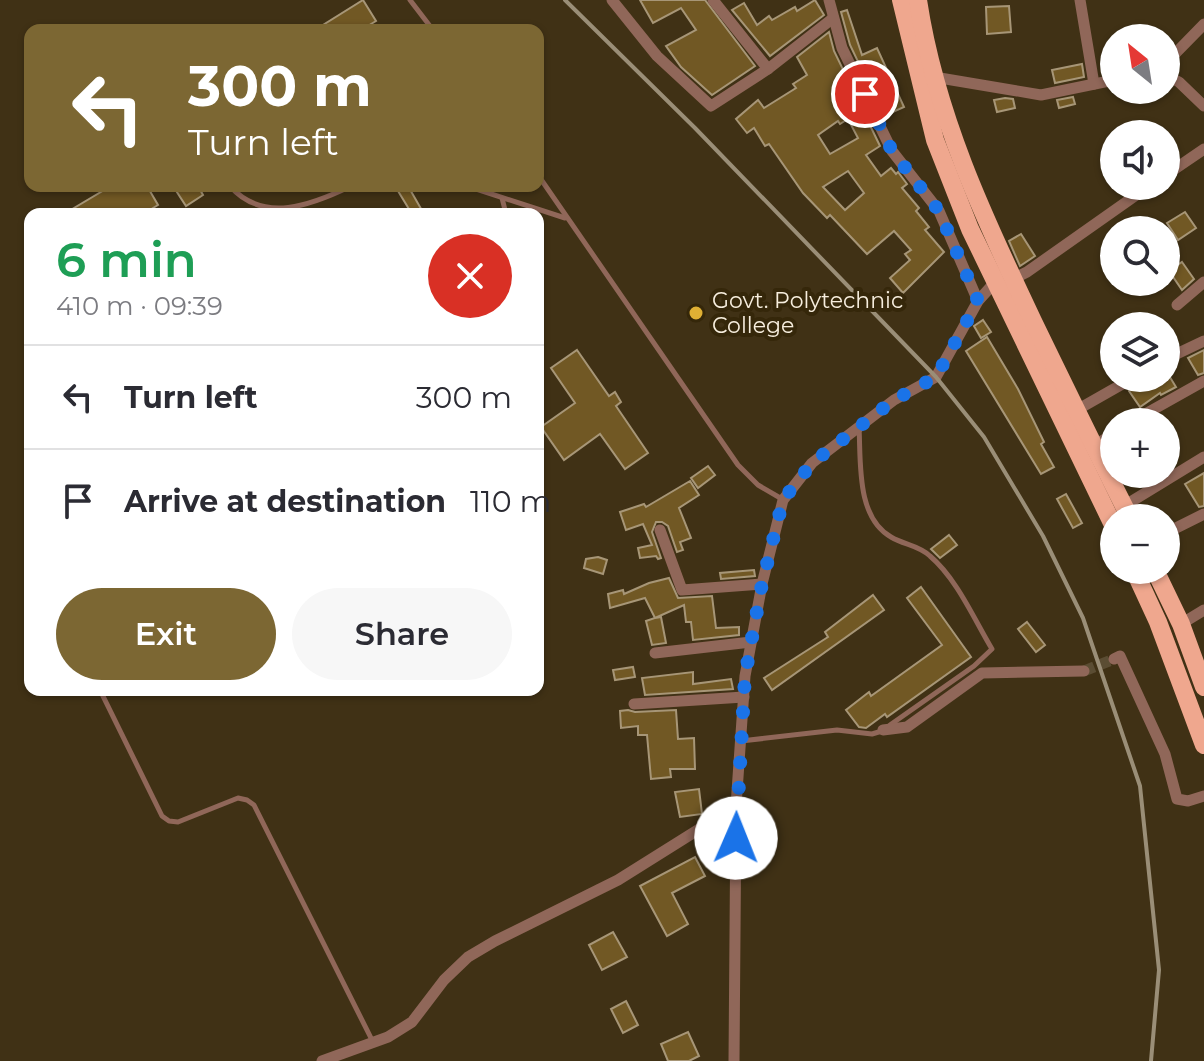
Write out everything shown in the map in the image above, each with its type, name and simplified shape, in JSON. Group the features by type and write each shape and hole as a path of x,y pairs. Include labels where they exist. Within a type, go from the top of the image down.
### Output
{"highway":[{"path":"901,0 935,140 970,229 1004,280 1123,504"},
{"path":"918,0 934,77 1004,280 1104,504"},
{"path":"1140,584 1204,745"},
{"path":"1162,584 1181,624 1204,687"}],"street":[{"path":"612,0 657,56 711,106 768,69 832,19"},
{"path":"713,0 768,69"},
{"path":"829,0 842,48 892,151 939,211 978,301"},
{"path":"1080,0 1094,84"},
{"path":"1180,49 1204,24"},
{"path":"934,77 1041,95 1100,83"},
{"path":"1180,83 1204,106"},
{"path":"1180,165 1204,149"},
{"path":"734,1061 736,806 740,741 751,642 783,500 812,463 894,400 936,377 978,301 1004,280 1027,272 1129,200"},
{"path":"1177,305 1204,282"},
{"path":"1180,352 1204,341"},
{"path":"1156,408 1204,381"},
{"path":"1075,411 1108,392"},
{"path":"1094,446 1100,442"},
{"path":"1138,504 1204,457"},
{"path":"1180,526 1204,514"},
{"path":"660,530 682,590 762,584"},
{"path":"1181,624 1204,610"},
{"path":"655,653 751,642"},
{"path":"1114,659 1120,656 1165,754 1177,799 1188,801 1204,796"},
{"path":"883,730 907,727 982,673 1084,671"},
{"path":"634,704 744,697"},
{"path":"322,1061 388,1037 412,1022 444,980 468,957 618,880 736,806"}],"lane":[{"path":"410,0 428,24"},
{"path":"544,184 738,465 758,485 783,500"},
{"path":"235,192 240,198 264,208"},
{"path":"297,208 336,192"},
{"path":"486,192 534,208"},
{"path":"502,197 505,208"},
{"path":"544,211 567,219"},
{"path":"740,741 837,730 872,734 883,730 974,666 992,649 948,577 931,556 916,546 890,537 876,523 861,482 859,426"},
{"path":"103,696 162,816 178,822 238,798 254,805 373,1042"}],"building":[{"path":"363,0 376,21 371,24 325,24"},
{"path":"640,0 705,0 755,66 712,95 681,67 666,46 696,30 681,8 653,23"},
{"path":"815,0 824,15 770,56 732,10 744,3 757,25 769,16 772,20"},
{"path":"1009,6 1011,32 987,34 986,7"},
{"path":"847,10 862,55 877,48 904,107 884,116 850,45 841,12"},
{"path":"829,32 834,51 880,146 866,155 881,176 891,168 896,174 898,172 907,184 902,188 919,208 916,211 929,227 925,230 944,252 903,293 890,278 910,260 905,254 911,250 894,231 867,254 830,215 827,218 803,193 754,128 747,133 736,119 758,100 764,108 796,88 793,84 807,75 797,57","holes":["848,119 858,138 830,154 818,135 838,121 840,124","848,171 864,193 845,210 823,187"]},
{"path":"1082,64 1084,77 1055,83 1052,70"},
{"path":"1073,97 1075,104 1059,108 1057,100"},
{"path":"1013,99 1015,108 997,112 994,100"},
{"path":"101,192 150,192 158,205 153,208 74,208"},
{"path":"177,192 201,192 203,195 186,206"},
{"path":"399,192 411,192 421,208 408,208"},
{"path":"1185,212 1196,228 1180,239 1180,216"},
{"path":"1021,234 1035,256 1020,266 1009,241"},
{"path":"1182,262 1194,279 1182,290 1180,287"},
{"path":"983,320 991,332 981,338 974,326"},
{"path":"987,337 1018,389 1054,467 1041,474 966,351"},
{"path":"577,350 609,396 615,392 621,402 616,406 648,453 625,469 600,434 564,460 544,431 544,425 575,403 551,368"},
{"path":"1204,350 1204,373 1198,375 1188,358"},
{"path":"1130,392 1167,392 1160,393 1140,407"},
{"path":"708,466 715,475 698,488 691,478"},
{"path":"1204,473 1204,506 1199,507 1185,484"},
{"path":"690,481 699,495 679,508 691,538 680,542 683,550 677,552 668,526 656,522 652,532 661,558 640,558 638,548 652,545 643,524 626,530 620,512 644,504 646,507"},
{"path":"1066,494 1082,523 1073,528 1057,499"},
{"path":"949,535 957,545 940,558 931,549"},
{"path":"598,557 607,560 603,574 584,568 586,559"},
{"path":"754,570 755,576 721,579 720,573"},
{"path":"669,578 678,598 712,596 716,628 739,627 739,635 693,640 691,622 686,622 684,605 655,618 645,598 610,608 608,594 623,590 624,594"},
{"path":"921,587 971,657 887,717 885,714 866,728 859,727 846,710 869,692 871,696 942,645 907,598"},
{"path":"873,595 884,610 772,690 764,678 828,637 825,632"},
{"path":"661,617 666,643 652,645 646,621"},
{"path":"1027,622 1045,645 1036,652 1018,629"},
{"path":"633,667 635,677 615,680 613,670"},
{"path":"693,672 693,684 731,679 733,689 645,695 642,678"},
{"path":"676,710 678,739 694,738 695,769 670,769 671,777 651,779 647,735 638,735 638,726 621,728 620,711"},
{"path":"699,789 702,814 680,817 675,792"},
{"path":"695,857 705,876 672,893 688,924 667,936 640,886"},
{"path":"613,932 627,957 602,970 589,945"},
{"path":"626,1001 638,1025 623,1033 611,1009"},
{"path":"688,1032 699,1056 689,1061 668,1061 661,1044"}],"tunnel":[{"path":"1084,671 1114,659"}],"railway":[{"path":"565,0 695,128 936,377 984,437 1043,536 1083,618 1140,786 1159,970 1151,1061"}],"place":[{"name":"Govt. Polytechnic College","path":"696,313"}],"route":[{"path":"736,838 745,676 762,584 783,500 812,463 894,400 936,377 978,301 939,211 892,151 865,94"}]}
